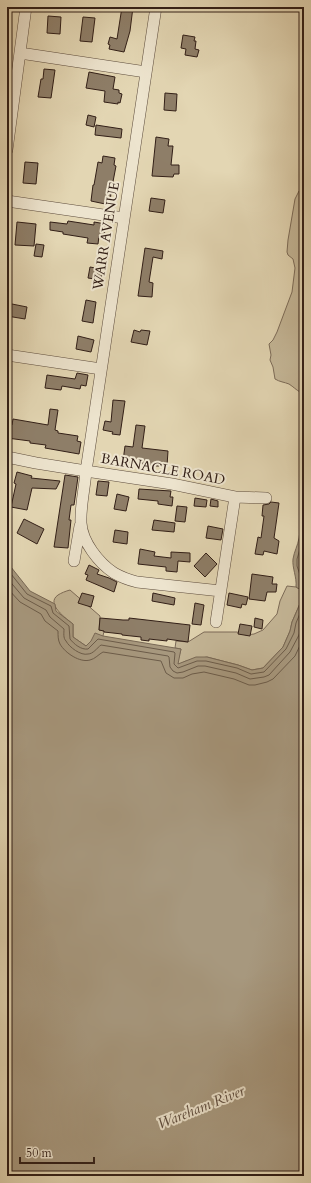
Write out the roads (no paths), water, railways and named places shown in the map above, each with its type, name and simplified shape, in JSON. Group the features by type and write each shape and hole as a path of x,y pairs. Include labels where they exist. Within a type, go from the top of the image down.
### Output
{"street":[{"path":"7,150 26,7"},
{"name":"WARR AVENUE","path":"74,561 81,522 86,470 101,368 156,7"},
{"path":"20,53 146,72"},
{"path":"7,201 124,218"},
{"path":"7,355 101,368"},
{"name":"BARNACLE ROAD","path":"7,459 172,484 234,497 266,498"},
{"path":"216,622 234,497"},
{"path":"81,522 84,535 90,546 103,564 119,576 137,582 221,592"}],"water":[{"name":"Wareham River","path":"304,507 304,1176 7,1176 7,562 30,591 55,604 56,611 73,624 73,637 86,646 91,641 95,633 103,636 181,649 178,664 196,657 207,657 252,670 263,668 283,647 302,599 301,590 296,587 293,562 300,534 301,518"}]}
